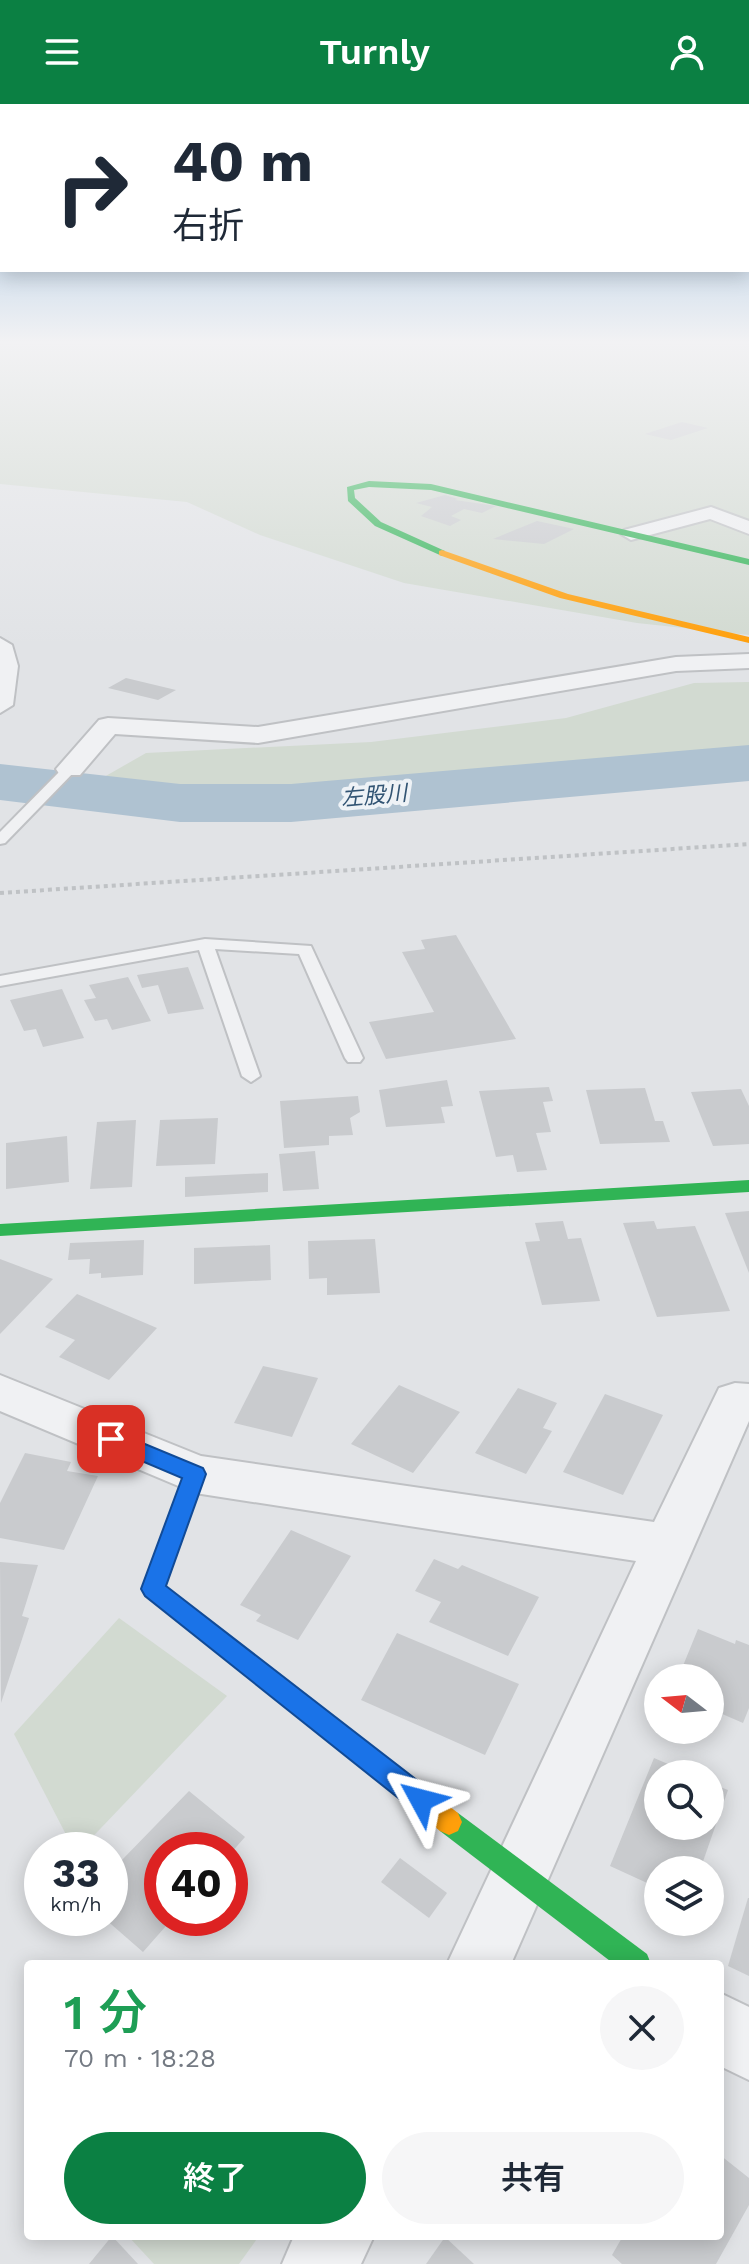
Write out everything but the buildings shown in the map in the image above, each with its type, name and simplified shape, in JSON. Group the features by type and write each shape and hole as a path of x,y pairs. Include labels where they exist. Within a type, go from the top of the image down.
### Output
{"street":[{"path":"749,562 431,487 369,484 350,489 351,499 378,524 475,567 582,601 715,629 749,640"},
{"path":"631,534 711,513 749,528"},
{"path":"0,645 6,666 0,705"},
{"path":"70,769 108,726 258,735 676,664 749,661"},
{"path":"0,1230 749,1186"},
{"path":"0,1392 195,1474 668,1545"},
{"path":"481,1960 735,1400 749,1401"},
{"path":"195,1474 153,1589 519,1877 632,1960"},
{"path":"724,2029 749,2047"},
{"path":"318,2264 335,2240"}],"lane":[{"path":"0,840 70,769"},
{"path":"0,981 205,944 305,949 354,1058"},
{"path":"205,944 251,1076"}],"path":[{"path":"0,893 749,844"}],"shaded area":[{"path":"0,445 749,445 749,635 637,623 404,583 260,535 187,502 0,484"},
{"path":"749,682 749,770 569,770 375,800 168,820 69,797 146,753 371,742 566,718 694,683"},
{"path":"119,1618 227,1696 97,1832 65,1832 14,1734"},
{"path":"132,2240 256,2240 239,2264 154,2264"}],"waterway":[{"name":"左股川","path":"0,782 180,803 291,803 749,763"}],"traffic: fast":[{"path":"442,553 378,524 351,499 350,489 369,484 431,487 749,562"},
{"path":"0,1230 749,1186"},
{"path":"449,1822 632,1960"}],"traffic: slow":[{"path":"442,553 564,596 749,640"},
{"path":"195,1474 153,1589 449,1822"}],"route":[{"path":"111,1439 195,1474 153,1589 421,1800"}]}
